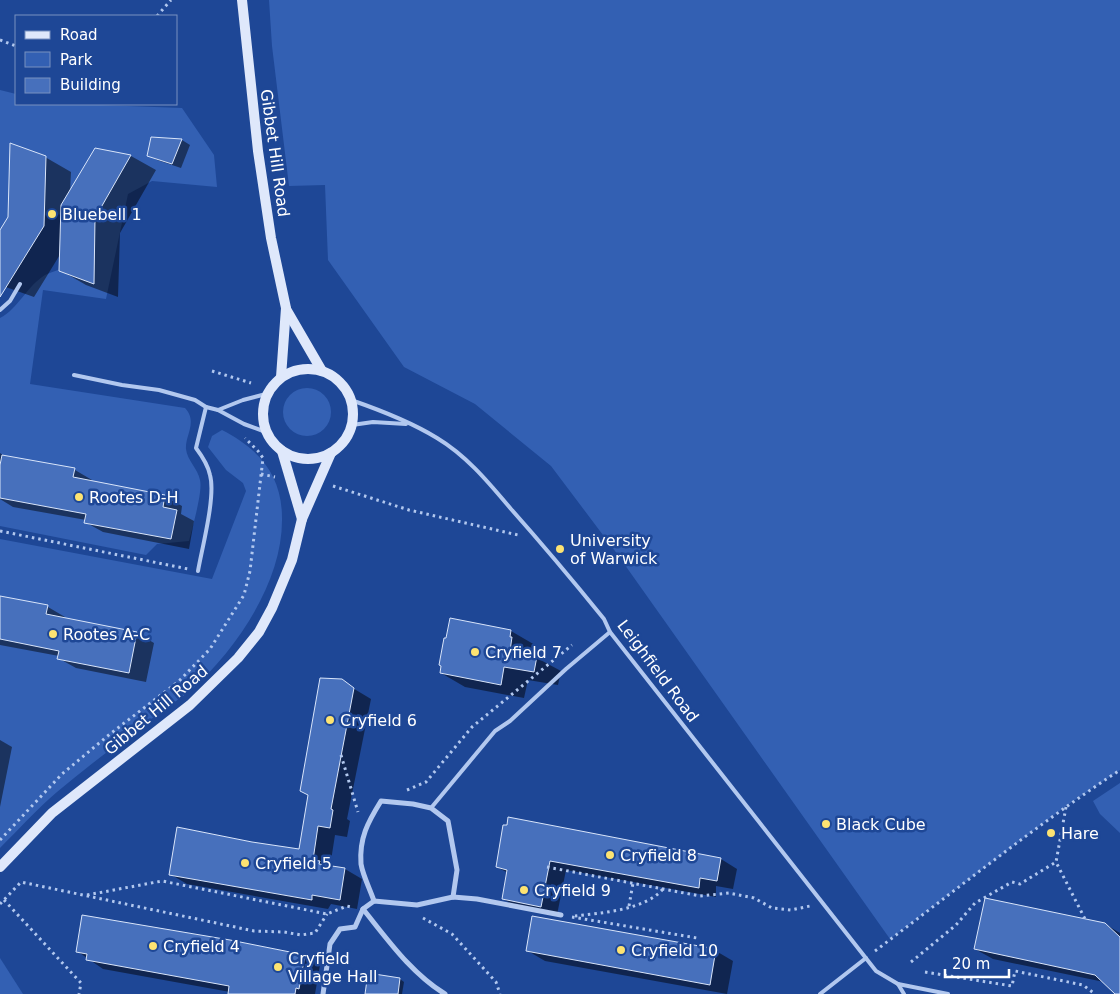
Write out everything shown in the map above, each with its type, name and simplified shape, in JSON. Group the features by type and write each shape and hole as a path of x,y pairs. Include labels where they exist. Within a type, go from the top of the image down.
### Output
{"street":[{"name":"Gibbet Hill Road","path":"242,0 258,151 286,308 281,377"},
{"name":"Gibbet Hill Road","path":"286,308 322,371"},
{"path":"308,368 322,371 335,378 344,387 351,400 352,425 344,441 331,453 319,458 306,459 294,457 272,443 266,432 262,413 266,394 281,377 294,370 308,368"},
{"name":"Gibbet Hill Road","path":"282,451 302,519"},
{"name":"Gibbet Hill Road","path":"0,867 52,813 190,705 238,658 259,632 272,608 292,560 302,519 331,453"},
{"path":"374,901 361,864 362,839 368,822 382,801 431,808 448,821 457,870 453,897"},
{"path":"323,994 330,944 340,929 355,928 363,909 374,901 417,905 453,897 477,899 561,915"},
{"path":"363,909 402,958 429,984 446,994"}],"lane":[{"path":"0,310 10,301 20,284"},
{"path":"74,375 122,385 159,390 195,400 206,407 218,410 244,424 266,432"},
{"path":"218,410 243,400 266,394"},
{"name":"Leighfield Road","path":"351,400 379,410 438,438 460,454 479,472 604,619 610,632 866,958"},
{"path":"198,571 212,491 210,476 205,462 196,448 206,407"},
{"name":"Leighfield Road","path":"352,425 373,422 409,424"},
{"path":"431,808 495,731 510,721 571,664 610,632"},
{"path":"820,994 866,958 876,971 898,984 948,994"},
{"path":"898,984 904,994"}],"path":[{"path":"158,15 171,0"},
{"path":"0,40 15,46"},
{"path":"212,371 251,383"},
{"path":"0,840 62,774 179,681 210,650 244,595 250,571 263,458 245,440 244,424"},
{"path":"261,474 291,480"},
{"path":"318,484 336,486 409,510 506,533 536,537"},
{"path":"0,532 198,571"},
{"path":"382,801 426,782 472,727 575,643"},
{"path":"341,755 358,812"},
{"path":"878,949 1066,806 1120,770"},
{"path":"1066,806 1056,862 1085,919"},
{"path":"911,962 956,925 975,903 1012,882 1020,884 1056,862"},
{"path":"546,867 700,896 729,893 754,898 772,908 791,910 823,903"},
{"path":"0,904 21,882 254,931 284,932 301,936 315,933 327,914"},
{"path":"87,895 162,882 327,914 347,906 363,909"},
{"path":"629,906 633,883"},
{"path":"663,888 658,895 616,911 570,917 697,938"},
{"path":"4,900 81,983 79,994"},
{"path":"419,917 427,919 452,934 496,982 500,994"},
{"path":"925,972 1012,986 1014,971 1083,985 1095,994"}],"green space":[{"path":"269,0 1120,0 1120,770 1066,806 890,939 615,551 551,466 475,404 404,367 328,260 325,185 289,186 272,46"},
{"path":"0,90 15,94 15,105 100,105 182,108 214,155 217,187 152,181 128,194 106,299 43,290 30,384 185,408 189,413 191,423 186,449 188,457 199,476 201,485 189,541 157,544 146,555 0,526 0,318 12,309 39,280 47,274 64,268 67,214 37,216 6,288 0,297"},
{"path":"307,388 316,390 324,395 329,403 331,412 329,421 324,429 316,434 307,436 298,434 290,429 285,421 283,412 285,403 290,395 298,390"},
{"path":"222,430 247,446 266,465 273,476 281,503 280,542 275,566 254,613 224,656 190,691 122,741 42,805 0,848 0,539 212,579 246,491 243,483 226,470 208,447 212,436"},
{"path":"1120,783 1120,833 1100,814 1093,801"},
{"path":"0,958 23,994 0,994"}],"building":[{"path":"151,137 182,139 172,164 147,156"},
{"path":"10,143 46,156 44,226 0,297 0,230 8,217"},
{"path":"95,148 131,155 95,218 94,284 59,271 61,205"},
{"name":"Rootes D-H","path":"2,455 75,468 73,477 165,495 163,507 177,510 171,539 84,523 86,514 0,498 0,465"},
{"name":"Rootes A-C","path":"0,596 48,605 46,614 137,632 129,673 57,659 59,651 0,639"},
{"name":"Cryfield 7","path":"450,618 511,630 510,651 537,656 534,672 504,667 501,685 440,673 441,666 439,665"},
{"path":"320,678 342,679 354,688 331,809 333,810 330,828 318,826 313,860 320,861 319,864 345,868 340,900 312,895 312,900 169,875 177,827 299,849 308,795 300,791"},
{"name":"Cryfield 8","path":"508,817 721,858 717,881 700,878 699,888 550,861 541,907 502,899 507,870 496,867 503,825 507,825"},
{"path":"985,898 1105,923 1120,937 1120,994 1115,994 1095,975 974,949"},
{"name":"Cryfield 4","path":"82,915 230,940 305,955 299,989 296,988 295,994 228,994 229,986 86,960 87,954 76,952"},
{"name":"Cryfield 10","path":"532,916 716,949 710,985 526,951"},
{"path":"368,973 400,978 398,994 365,994"}],"place":[{"name":"Bluebell 1","path":"52,214"},
{"name":"Rootes D-H","path":"79,497"},
{"name":"University of Warwick","path":"560,549"},
{"name":"Rootes A-C","path":"53,634"},
{"name":"Cryfield 7","path":"475,652"},
{"name":"Cryfield 6","path":"330,720"},
{"name":"Black Cube","path":"826,824"},
{"name":"Hare","path":"1051,833"},
{"name":"Cryfield 8","path":"610,855"},
{"name":"Cryfield 5","path":"245,863"},
{"name":"Cryfield 9","path":"524,890"},
{"name":"Cryfield 4","path":"153,946"},
{"name":"Cryfield 10","path":"621,950"},
{"name":"Cryfield Village Hall","path":"278,967"}]}
